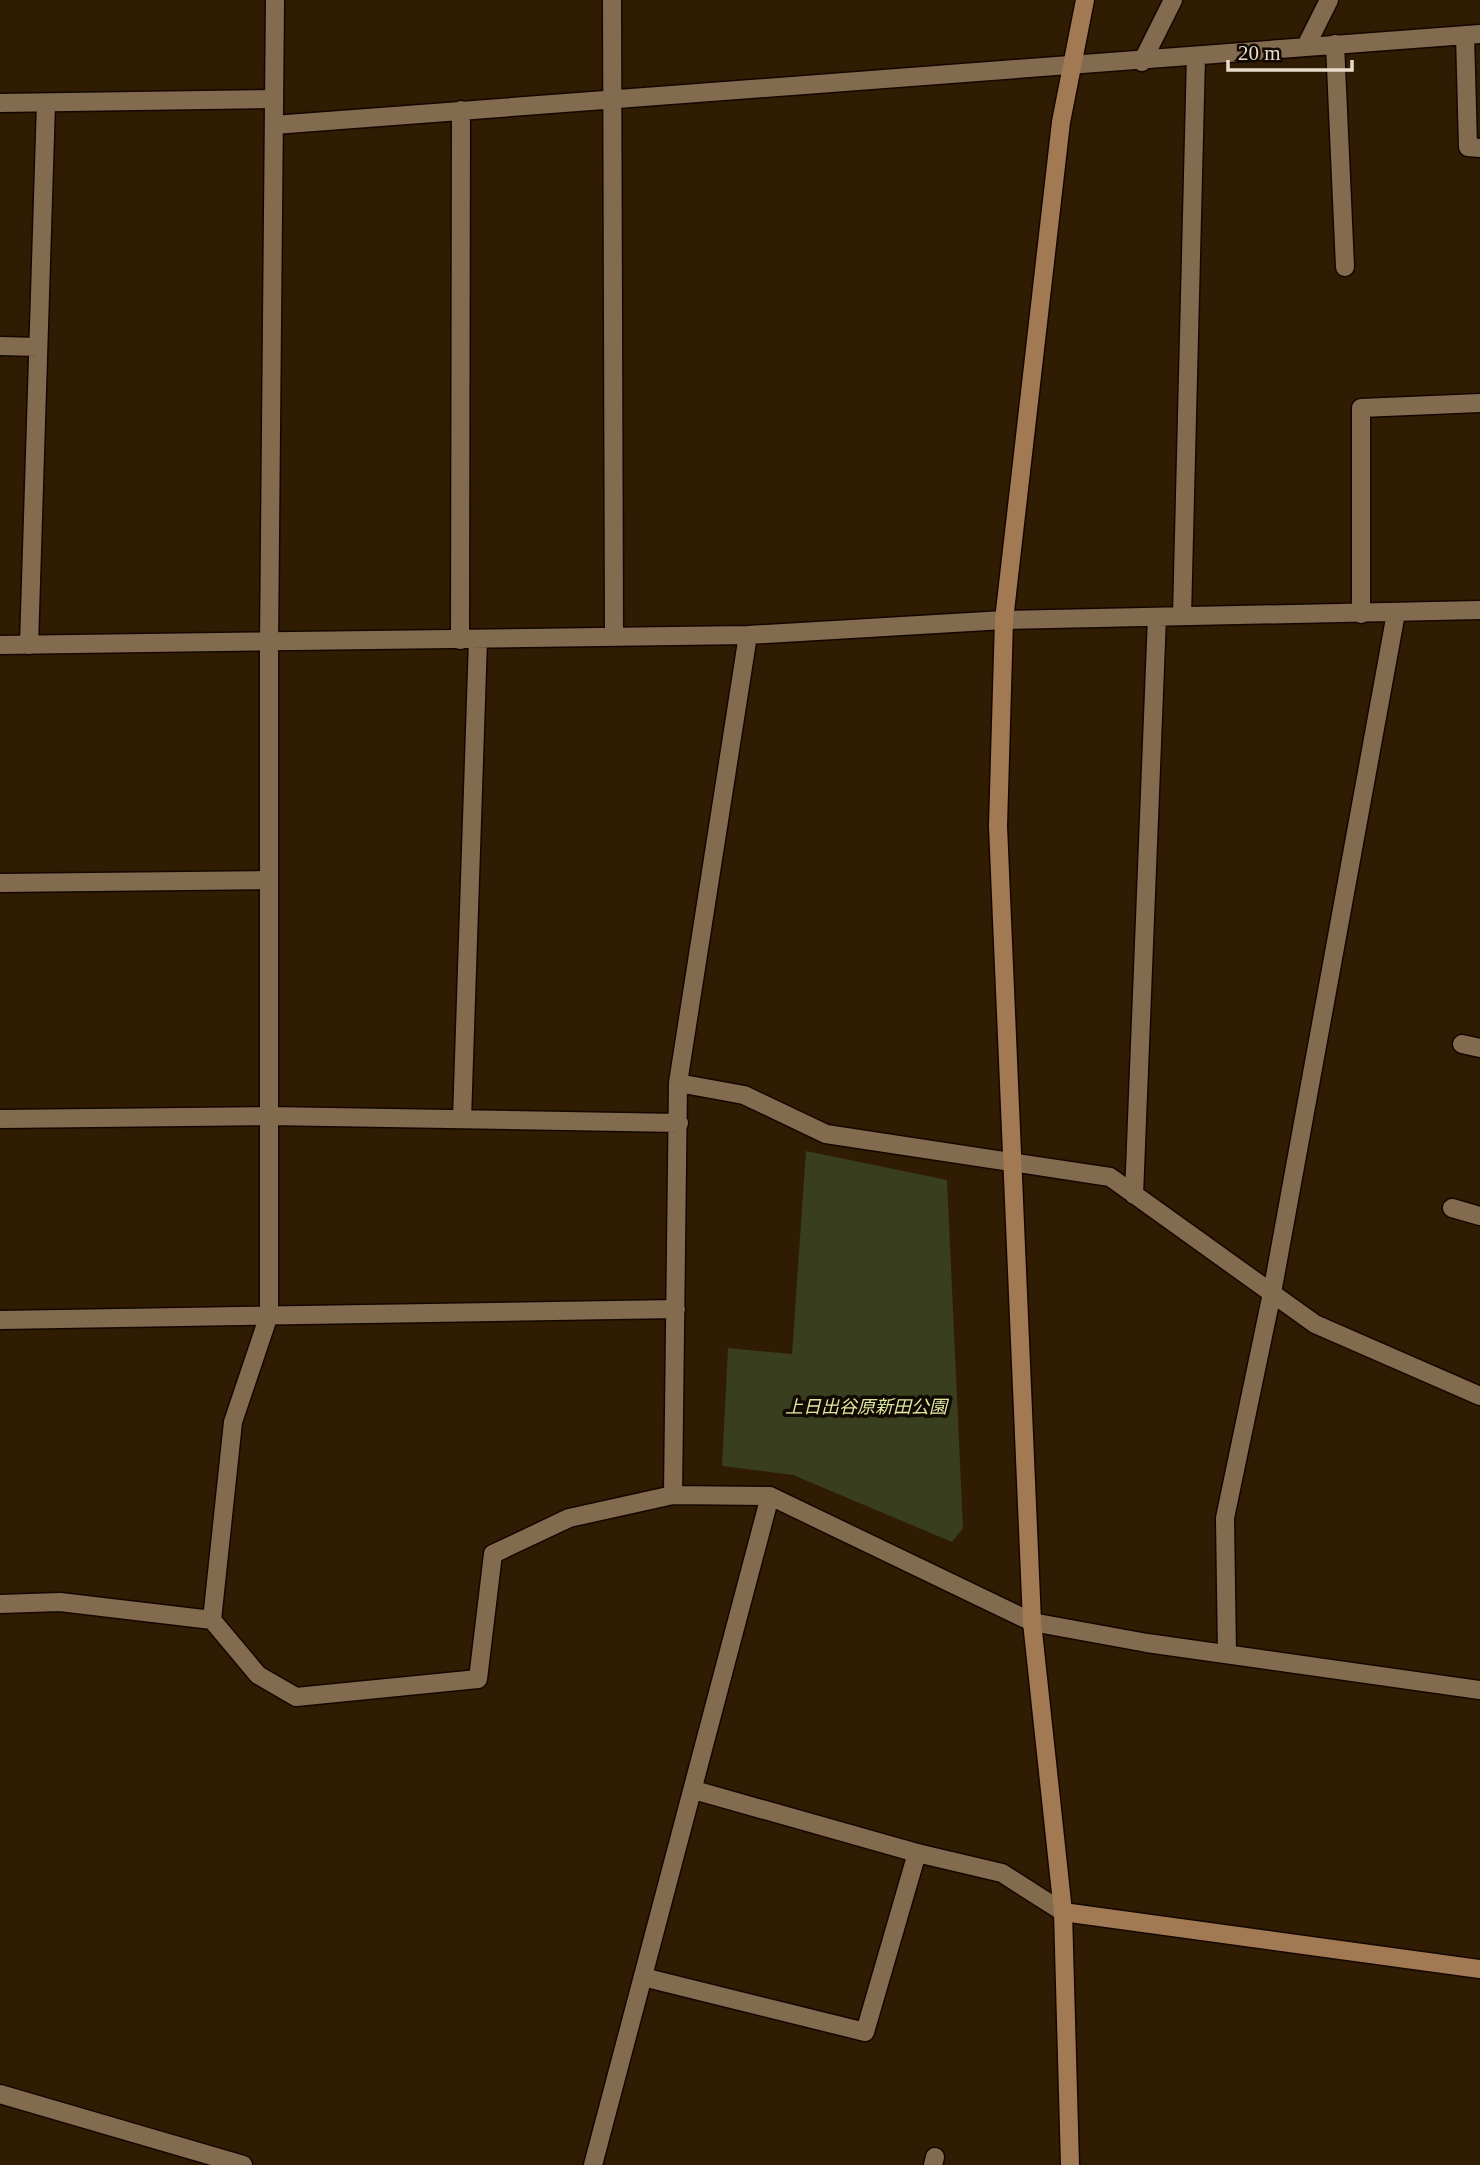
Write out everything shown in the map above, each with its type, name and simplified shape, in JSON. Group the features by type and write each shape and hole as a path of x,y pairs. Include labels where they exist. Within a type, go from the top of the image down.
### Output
{"street":[{"path":"212,1620 233,1422 270,1315 268,880 275,0"},
{"path":"612,0 614,637"},
{"path":"1070,2165 1063,1912 1032,1622 998,826 1004,620 1061,122 1085,0"},
{"path":"1142,62 1173,0"},
{"path":"1306,46 1329,0"},
{"path":"274,125 1142,62 1306,46 1472,35 1468,148 1480,148"},
{"path":"1335,44 1345,267"},
{"path":"1182,616 1196,56"},
{"path":"0,103 275,99"},
{"path":"29,645 46,103"},
{"path":"461,110 469,640 462,1119"},
{"path":"0,346 38,347"},
{"path":"1361,614 1361,408 1480,403"},
{"path":"0,645 269,644 748,635 1004,620 1480,610"},
{"path":"1227,1654 1226,1518 1272,1293 1396,613"},
{"path":"1134,1195 1157,617"},
{"path":"673,1494 678,1083 748,635"},
{"path":"0,883 268,880"},
{"path":"678,1083 744,1095 826,1135 1110,1177 1315,1324 1480,1396"},
{"path":"0,1119 268,1116 679,1123"},
{"path":"1452,1208 1480,1216"},
{"path":"0,1320 676,1309"},
{"path":"0,1604 60,1602 212,1620 258,1675 296,1697 478,1679 492,1554 569,1518 673,1494 770,1496 1032,1622 1147,1643 1480,1690"},
{"path":"593,2165 770,1496"},
{"path":"694,1790 917,1853 1002,1873 1063,1912 1480,1969"},
{"path":"643,1977 865,2032 917,1853"},
{"path":"0,2094 243,2165"}],"green space":[{"name":"上日出谷原新田公園","path":"806,1151 947,1180 963,1528 952,1542 793,1475 722,1466 728,1348 792,1354"}]}
